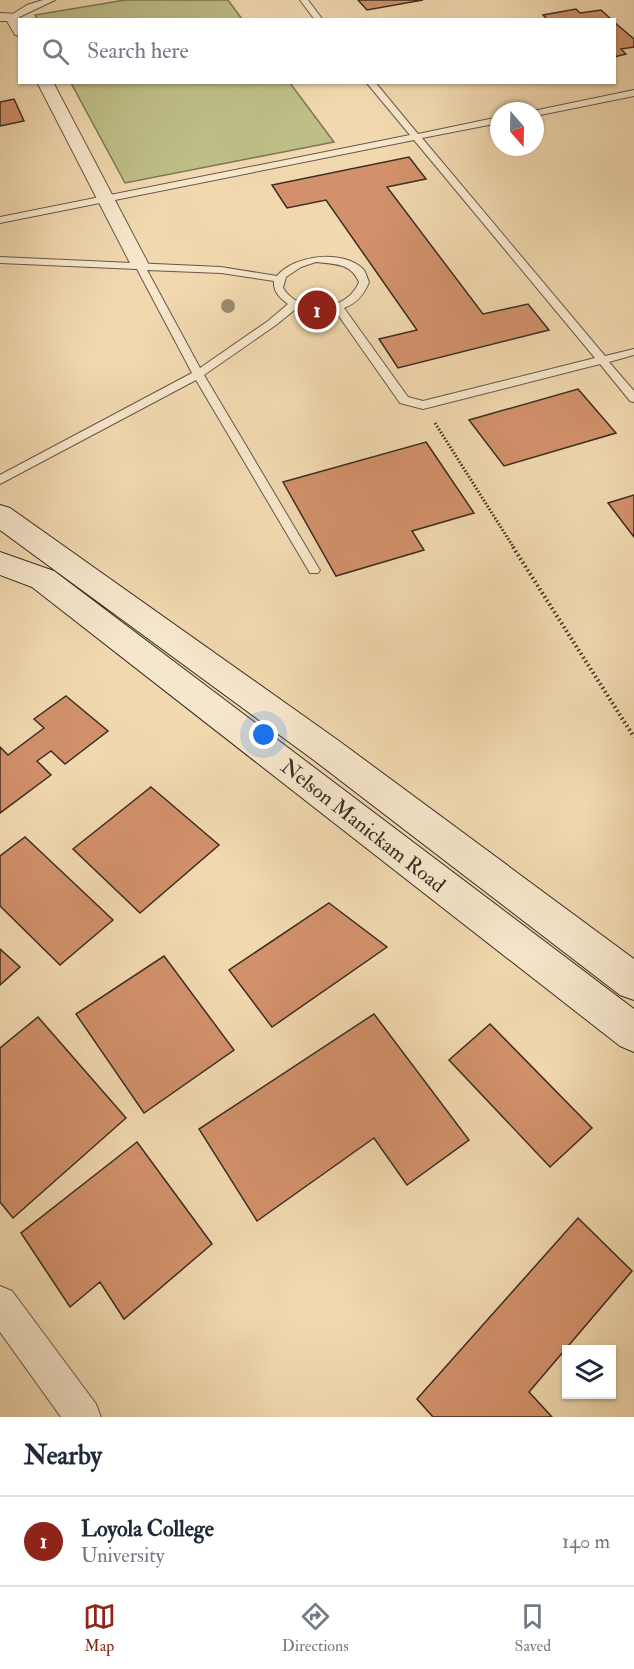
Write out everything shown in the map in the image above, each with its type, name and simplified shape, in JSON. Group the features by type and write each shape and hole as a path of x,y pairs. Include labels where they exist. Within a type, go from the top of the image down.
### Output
{"main road":[{"name":"Nelson Manickam Road","path":"0,515 327,751 634,982"},
{"name":"Nelson Manickam Road","path":"0,563 43,579 634,1033"}],"street":[{"path":"6,17 18,30"},
{"path":"46,84 140,265"},
{"path":"0,1303 83,1417"}],"lane":[{"path":"6,17 51,0"},
{"path":"304,0 318,18"},
{"path":"372,84 634,398"},
{"path":"544,110 634,93"},
{"path":"0,220 490,122"},
{"path":"329,259 352,266 360,273 364,281 359,296 338,307 309,308 295,304 284,297 279,288 279,279 284,272 303,261 329,259"},
{"path":"0,260 221,270 279,279"},
{"path":"140,265 198,374 314,570"},
{"path":"0,480 198,374 272,323 295,304"},
{"path":"338,307 404,400 423,405 634,352"}],"path":[{"path":"423,405 634,737"}],"green space":[{"path":"125,0 228,0 241,18 37,18 35,15"},
{"path":"72,84 291,84 334,142 125,183"}],"building":[{"path":"358,0 423,0 367,10"},
{"path":"576,9 580,13 601,10 610,18 546,18 543,15"},
{"path":"616,24 634,39 634,47 621,49 626,54 616,56"},
{"path":"14,99 24,121 0,126 0,102"},
{"path":"409,157 426,179 387,187 483,314 528,304 549,330 398,368 379,339 417,330 326,200 287,208 272,185"},
{"path":"578,389 616,433 504,466 469,420"},
{"path":"426,442 474,513 412,531 424,550 336,576 283,482"},
{"path":"634,495 634,537 608,503"},
{"path":"66,696 108,731 65,764 51,751 37,761 51,775 0,813 0,747 8,755 44,728 34,719"},
{"path":"151,787 219,845 140,913 73,849"},
{"path":"25,837 113,920 60,965 0,906 0,856"},
{"path":"329,903 387,947 272,1027 229,970"},
{"path":"0,949 20,967 0,985"},
{"path":"164,956 234,1050 144,1113 76,1014"},
{"path":"374,1014 469,1140 407,1185 374,1138 257,1221 199,1129"},
{"path":"38,1017 126,1118 13,1218 0,1202 0,1048"},
{"path":"490,1024 592,1128 550,1167 449,1060"},
{"path":"137,1142 212,1244 124,1319 100,1282 70,1307 21,1233"},
{"path":"578,1218 632,1271 569,1345 562,1345 562,1353 529,1392 552,1417 433,1417 417,1399"}],"place":[{"name":"Loyola College","path":"317,310"}]}
